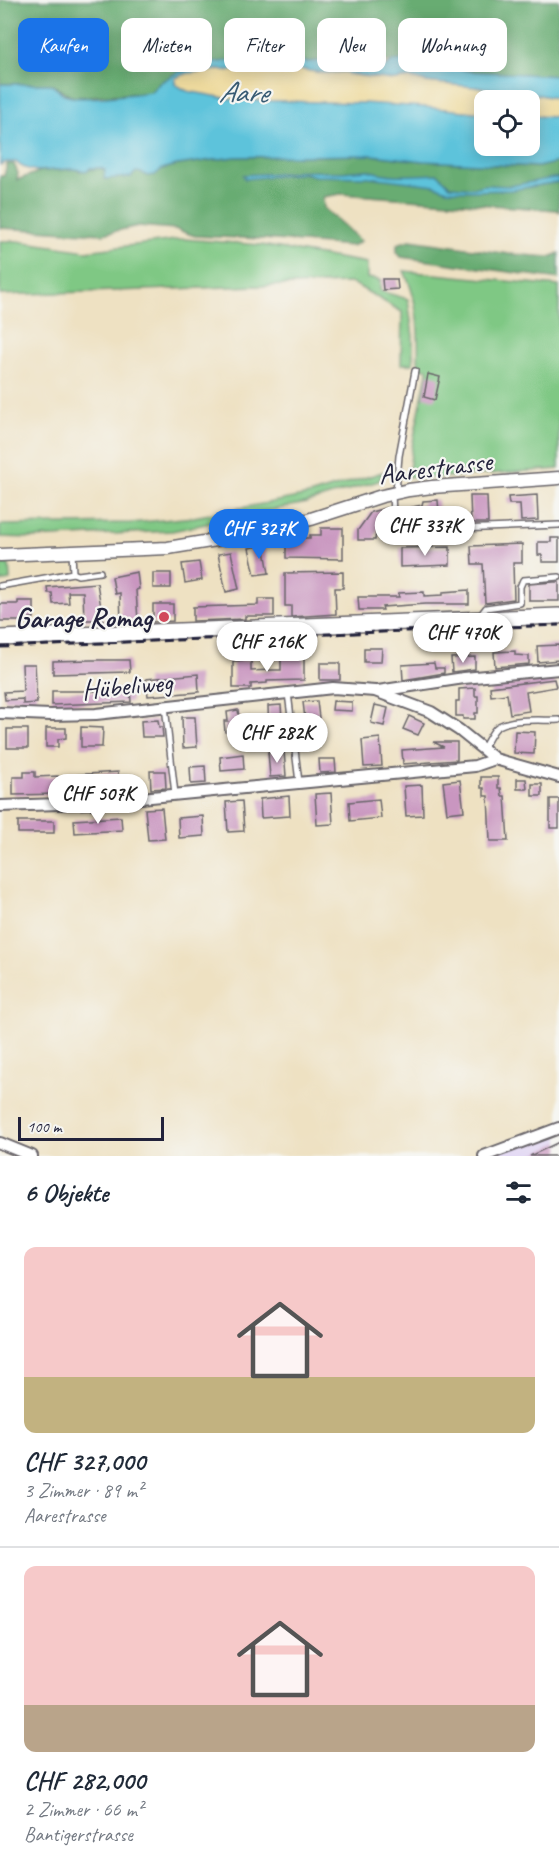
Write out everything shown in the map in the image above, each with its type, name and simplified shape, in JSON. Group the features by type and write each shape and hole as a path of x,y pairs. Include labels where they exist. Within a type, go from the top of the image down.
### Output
{"main road":[{"path":"0,638 559,616"}],"street":[{"name":"Aarestrasse","path":"0,555 168,548 283,527 394,493 432,487 559,478"},
{"path":"375,691 464,678 559,669"},
{"name":"Hübeliweg","path":"0,713 96,714 333,688 375,691 432,712 495,759 559,777"},
{"path":"0,806 80,804 475,766 495,759"},
{"path":"484,1156 559,1128"},
{"path":"0,1143 32,1156"}],"lane":[{"path":"394,531 394,493 415,371"},
{"path":"459,529 559,525"},
{"path":"72,552 73,573"},
{"path":"0,586 73,573 78,575 100,572"},
{"path":"477,620 486,608 520,603 520,587 523,580 559,577"},
{"path":"288,692 299,782"},
{"path":"165,706 175,794"},
{"path":"483,749 494,730 502,724 514,721 559,720"}],"shaded area":[{"path":"559,1128 559,1156 484,1156"}],"green space":[{"path":"0,0 559,0 559,76 476,72 507,72 507,18 398,18 398,61 386,62 386,18 317,18 317,62 306,62 305,18 224,18 224,65 212,65 212,18 121,18 121,72 183,72 166,80 151,93 75,97 50,84 0,84"},
{"path":"372,155 423,161 538,167 559,162 559,212 341,194 323,197 324,208 361,241 352,246 195,236 175,229 138,226 103,234 0,228 0,176 4,176 7,164 14,164 18,173 17,180 41,171 74,169 80,171 100,168 105,170 105,179 135,172 234,157"},
{"path":"184,239 261,245 367,263 367,278 380,280 380,291 408,299 413,336 413,364 401,364 402,312 349,283 0,295 0,241 18,241 86,251"},
{"path":"410,240 509,254 550,257 559,253 559,279 401,257 397,252 397,244"},
{"path":"404,271 559,286 559,469 418,479 417,476 408,477 428,369 418,368 415,306"},
{"path":"383,472 379,481 306,503 172,531 33,538 0,537 0,525 131,523 194,517 309,495"},
{"path":"0,564 9,564 10,580 0,582"}],"sand":[{"path":"305,61 317,62 317,72 386,72 386,62 398,61 398,72 471,72 559,93 559,124 540,123 540,90 474,90 474,117 240,104 171,89 171,75 184,72 212,72 212,64 224,63 224,72 305,72"}],"water":[{"path":"317,61 317,72 346,72 323,73 305,70 305,62"},
{"path":"398,61 398,72 486,72 559,76 559,99 540,95 540,90 505,90 426,82 412,78 394,80 346,72 386,72 386,66"},
{"path":"224,62 224,70 212,71 212,64"},
{"path":"198,72 175,78 175,84 187,91 236,100 363,103 474,112 474,156 540,156 540,116 559,117 559,162 538,167 423,161 372,155 234,157 177,165 162,169 155,175 147,176 136,172 131,177 104,179 105,170 100,168 90,168 88,171 73,169 36,171 22,167 16,162 6,162 0,165 0,84 50,84 63,94 72,97 94,98 151,92 162,81 177,73"},
{"path":"368,170 394,175 438,174 450,186 474,188 483,185 510,186 554,178 559,178 559,182 511,190 472,191 447,190 434,185 369,177 315,176 304,173 245,179 243,175"}],"building":[{"path":"382,279 397,279 398,289 383,290"},
{"path":"428,374 440,377 435,400 424,397"},
{"path":"537,495 538,520 521,521 520,504 509,504 508,497"},
{"path":"470,496 487,496 488,523 471,523"},
{"path":"438,500 440,526 424,527 424,514 398,520 398,510 422,505 423,501"},
{"path":"386,508 389,524 381,525 375,540 358,540 358,530 371,512"},
{"path":"321,528 343,528 343,559 286,558 286,538 310,538 310,535 321,535"},
{"path":"551,538 559,538 559,562 542,562 542,555 538,555 538,542 551,542"},
{"path":"522,544 522,563 513,563 514,599 485,603 483,564 472,564 471,546"},
{"path":"264,545 269,573 255,575 249,548"},
{"path":"450,547 450,565 400,567 400,548"},
{"path":"231,552 239,589 226,592 218,554"},
{"path":"199,562 202,580 185,583 182,564"},
{"path":"137,572 138,621 121,622 120,593 115,594 112,577"},
{"path":"343,572 343,588 335,588 336,614 291,617 291,606 285,606 285,573"},
{"path":"153,573 171,573 171,588 153,588"},
{"path":"559,582 559,601 529,601 529,584"},
{"path":"97,583 103,620 84,620 83,592 68,592 69,603 53,604 52,593 48,593 47,587"},
{"path":"469,590 469,604 425,604 382,607 383,610 359,610 358,597 399,597 398,593 424,592 424,596 443,595 443,592"},
{"path":"258,599 274,599 274,616 193,621 193,607 258,605"},
{"path":"18,601 34,601 34,618 29,618 29,621 0,621 0,604 18,604"},
{"path":"153,604 173,604 173,621 153,622"},
{"path":"559,645 559,660 538,662 537,646"},
{"path":"364,648 382,648 381,662 364,662"},
{"path":"515,651 515,655 529,656 529,664 495,667 494,652"},
{"path":"475,657 475,669 452,672 451,658"},
{"path":"281,658 304,658 304,680 267,681 267,683 251,684 251,688 233,688 233,661 251,660 251,671 281,670"},
{"path":"129,660 130,672 53,674 53,661"},
{"path":"320,663 340,663 340,680 320,680"},
{"path":"434,663 435,668 444,668 444,673 403,680 402,665"},
{"path":"22,664 35,664 37,703 23,704 23,699 5,700 4,692 23,691"},
{"path":"198,674 199,692 148,696 146,679"},
{"path":"554,679 556,687 526,692 529,711 510,714 507,694 491,696 490,687"},
{"path":"475,688 475,696 478,696 478,713 475,713 475,719 463,719 463,716 456,716 459,689"},
{"path":"104,689 130,689 131,702 52,705 52,691 104,691"},
{"path":"317,701 319,718 305,719 303,702"},
{"path":"333,701 352,702 352,711 332,710"},
{"path":"281,705 283,736 269,737 268,706"},
{"path":"375,705 388,708 384,726 371,723"},
{"path":"238,710 241,730 225,732 224,721 228,721 227,712"},
{"path":"409,716 424,723 418,735 403,729"},
{"path":"182,717 195,717 197,747 183,748"},
{"path":"158,720 159,727 162,727 163,737 142,737 141,721"},
{"path":"81,727 103,728 102,747 81,747"},
{"path":"46,728 66,728 66,738 58,739 58,747 46,747"},
{"path":"7,729 28,729 28,748 7,748"},
{"path":"515,731 535,732 534,754 514,753"},
{"path":"380,738 382,766 364,767 362,740"},
{"path":"433,742 457,742 457,760 403,764 402,750 444,747"},
{"path":"284,751 286,776 270,777 268,752"},
{"path":"243,754 244,769 221,771 220,757"},
{"path":"319,759 335,759 336,772 320,773"},
{"path":"205,766 206,783 191,784 190,767"},
{"path":"150,771 165,771 166,788 151,789"},
{"path":"24,772 35,772 35,777 58,776 59,794 13,795 13,777 24,777"},
{"path":"118,772 119,791 73,794 72,775"},
{"path":"481,777 498,777 498,788 501,788 502,796 505,796 508,841 490,841 488,796 484,796 484,788 481,788"},
{"path":"517,779 526,779 527,789 517,789"},
{"path":"460,780 464,811 447,813 443,782"},
{"path":"532,784 542,784 542,796 532,796"},
{"path":"422,785 423,815 406,816 404,786"},
{"path":"331,793 333,824 317,825 315,794"},
{"path":"289,796 290,816 261,818 260,799"},
{"path":"379,799 381,818 350,821 349,802"},
{"path":"550,799 559,799 559,828 550,828"},
{"path":"242,801 244,831 228,832 226,802"},
{"path":"162,808 165,839 148,840 145,809"},
{"path":"203,816 204,836 179,838 178,818"},
{"path":"121,817 122,830 75,833 74,820"},
{"path":"18,821 54,821 54,833 18,833"},
{"path":"559,1142 559,1156 530,1156"}],"railway":[{"path":"0,647 559,625"}],"place":[{"name":"Garage Romag","path":"164,617"}],"water label":[{"name":"Aare","path":"243,92"}]}
